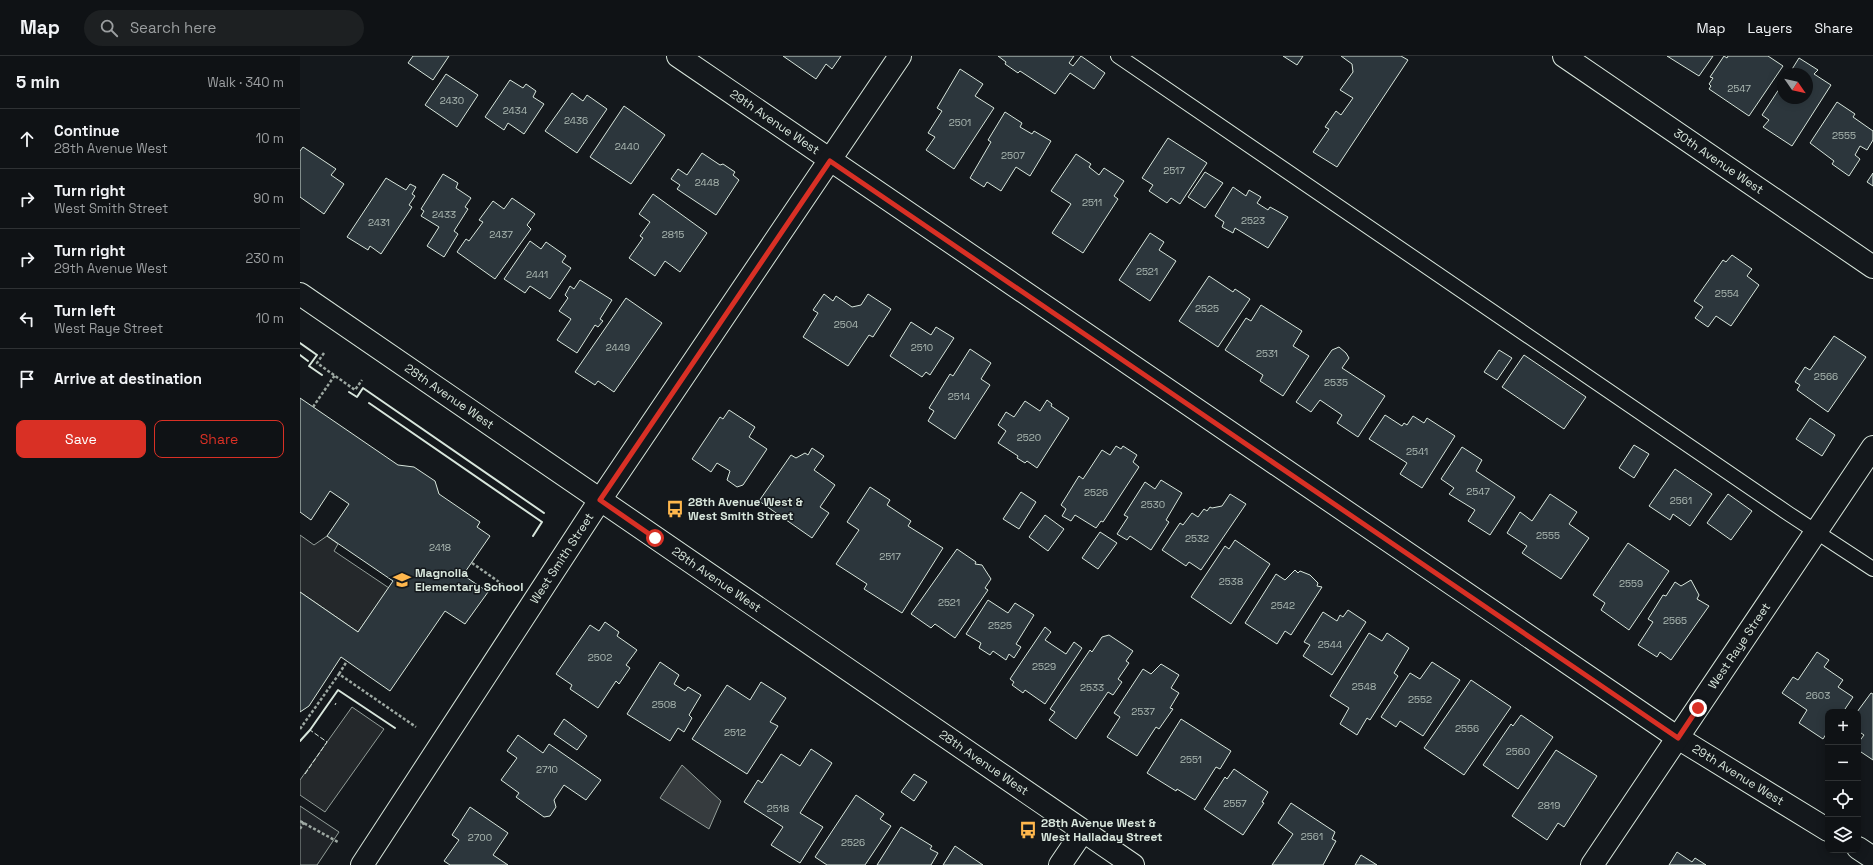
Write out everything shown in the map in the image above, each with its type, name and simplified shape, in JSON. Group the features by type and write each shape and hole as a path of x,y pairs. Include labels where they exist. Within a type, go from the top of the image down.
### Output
{"street":[{"name":"29th Avenue West","path":"678,56 1678,738 1825,828"},
{"name":"West Smith Street","path":"362,865 600,500 900,56"},
{"name":"30th Avenue West","path":"1564,56 1873,267"},
{"name":"28th Avenue West","path":"300,294 1133,865"},
{"name":"West Raye Street","path":"1592,865 1873,448"},
{"path":"1060,865 1083,831"},
{"path":"1861,850 1873,858"}],"lane":[{"path":"1118,56 1816,532 1873,569"}],"path":[{"path":"324,353 317,363 355,390 362,380"},
{"path":"313,407 335,375"},
{"path":"472,563 509,589"},
{"path":"300,729 347,661"},
{"path":"339,674 416,727"},
{"path":"300,820 338,842"},
{"path":"300,829 304,822"}],"shaded area":[{"path":"300,535 314,545 327,536 338,544 334,551 389,588 358,632 300,592"},
{"path":"352,707 384,729 325,812 300,795 300,780"},
{"path":"682,765 721,801 709,829 660,798"},
{"path":"300,806 339,832 317,865 300,865"}],"building":[{"path":"413,56 449,56 433,80 408,63"},
{"path":"783,56 841,56 832,69 826,64 816,79"},
{"path":"998,56 1074,56 1069,63 1073,66 1081,56 1105,73 1094,89 1070,73 1055,94 1020,71 1018,73 1005,64 1006,62"},
{"path":"1283,56 1303,56 1297,65"},
{"path":"1341,56 1401,56 1408,60 1337,167 1313,152 1329,129 1325,127 1336,111 1341,115 1353,98 1340,90 1353,72 1352,64"},
{"path":"1667,56 1713,56 1699,76"},
{"path":"1724,56 1727,58 1728,56 1768,56 1783,66 1782,68 1777,68 1777,75 1749,116 1709,89 1711,86 1709,84 1713,78 1710,77"},
{"path":"1799,58 1818,70 1814,74 1831,85 1792,146 1763,127 1769,120 1762,115 1777,92 1777,104 1813,104 1813,68 1793,68"},
{"path":"960,69 983,84 975,96 994,108 954,169 926,150 935,137 928,133 942,111 937,108"},
{"path":"446,74 478,95 457,127 425,105"},
{"path":"510,80 523,88 526,84 536,91 533,97 544,104 524,134 508,123 504,130 485,117"},
{"path":"572,93 583,101 587,95 607,109 577,153 545,131"},
{"path":"1837,102 1855,114 1853,117 1873,131 1873,140 1867,150 1860,146 1855,155 1860,159 1849,176 1832,164 1834,161 1810,143"},
{"path":"624,106 665,135 631,184 590,157"},
{"path":"1005,112 1022,123 1020,127 1032,134 1034,131 1051,141 1030,176 1016,167 1001,191 987,182 984,187 970,178 991,142 988,140"},
{"path":"1168,138 1207,163 1180,204 1171,198 1167,203 1149,191 1153,185 1142,178"},
{"path":"303,147 336,169 331,175 344,184 324,214 300,197 300,151"},
{"path":"702,153 720,165 723,164 735,172 733,175 739,180 716,215 677,189 680,185 671,179 678,169 687,175"},
{"path":"1076,154 1091,164 1089,167 1099,175 1104,168 1124,181 1114,196 1118,199 1083,253 1052,233 1071,204 1051,191"},
{"path":"1205,172 1223,183 1205,208 1188,197"},
{"path":"1873,173 1873,186 1867,182"},
{"path":"443,174 458,183 456,188 471,198 465,207 468,209 454,231 458,234 444,257 427,246 439,227 421,216 424,211 421,209"},
{"path":"386,178 406,190 410,184 416,187 412,194 415,196 409,205 412,207 381,254 370,246 368,250 347,237"},
{"path":"1233,187 1246,196 1249,190 1261,197 1257,203 1268,210 1270,207 1288,217 1268,248 1235,228 1233,233 1222,227 1224,222 1215,216"},
{"path":"653,194 707,233 680,272 665,261 655,276 629,258 643,238 640,236 650,222 639,214"},
{"path":"512,198 535,214 527,225 531,229 495,279 457,252 466,239 469,241 483,222 479,220 493,201 504,209"},
{"path":"1150,233 1164,242 1159,250 1176,261 1150,301 1119,280"},
{"path":"530,241 541,249 546,242 566,256 562,262 571,268 550,299 530,286 525,293 504,279"},
{"path":"1732,255 1752,269 1747,276 1759,285 1731,326 1716,316 1708,327 1695,318 1703,307 1694,301 1723,260 1726,262"},
{"path":"1209,276 1233,292 1235,289 1250,299 1218,347 1179,321"},
{"path":"580,280 612,300 600,319 603,321 598,327 595,325 577,353 557,340 571,319 559,311 568,298 565,295 570,286 574,289"},
{"path":"824,294 833,301 836,296 852,307 861,305 868,294 891,309 873,337 869,335 848,366 803,337 818,313 813,310"},
{"path":"626,298 662,323 614,392 598,381 595,385 575,372"},
{"path":"1261,305 1302,331 1293,346 1309,356 1283,396 1260,381 1263,375 1225,350 1246,318 1251,321"},
{"path":"911,322 931,335 936,327 954,338 930,375 926,372 922,377 890,356"},
{"path":"1834,336 1866,357 1828,412 1797,390 1800,385 1795,382 1805,367 1810,370"},
{"path":"1339,347 1349,358 1342,368 1385,396 1358,437 1337,423 1342,415 1320,400 1311,412 1296,402 1332,350"},
{"path":"970,349 991,363 981,379 990,385 955,439 928,421 934,411 929,408 950,374 953,376"},
{"path":"1499,350 1512,358 1497,380 1484,372"},
{"path":"1524,355 1586,397 1564,429 1502,387"},
{"path":"300,398 398,465 414,467 435,481 439,494 480,522 477,527 490,536 463,575 488,592 465,624 445,611 390,691 341,657 309,706 300,712 300,592 358,632 393,581 327,536 349,504 330,491 311,520 300,512"},
{"path":"1047,400 1052,404 1051,406 1069,418 1037,468 1027,461 1025,463 1017,458 1018,456 998,443 1006,431 998,425 1006,412 1014,417 1025,401 1040,411"},
{"path":"729,410 755,427 749,437 767,449 743,485 737,487 727,480 730,471 717,463 711,472 692,459 720,417 723,419"},
{"path":"1385,415 1402,426 1404,423 1407,425 1413,416 1424,423 1427,418 1455,436 1422,488 1400,474 1407,463 1369,439"},
{"path":"1810,418 1835,435 1822,456 1796,439"},
{"path":"1634,445 1649,454 1634,478 1619,468"},
{"path":"1116,446 1121,449 1123,446 1137,455 1133,462 1139,467 1103,522 1101,521 1096,528 1075,515 1071,521 1062,516 1066,509 1061,505 1079,476 1083,479 1102,450 1110,455"},
{"path":"1462,447 1482,460 1476,471 1515,497 1490,535 1468,521 1475,510 1449,494 1454,488 1441,479"},
{"path":"812,448 824,456 814,470 835,485 820,507 829,513 812,538 759,501 791,455 796,458 805,453 808,455"},
{"path":"1675,469 1712,494 1690,526 1673,514 1670,520 1649,506"},
{"path":"1161,480 1182,493 1166,520 1169,522 1151,550 1130,536 1127,540 1117,534 1128,517 1124,515 1145,482 1155,489"},
{"path":"870,487 890,500 887,505 911,521 908,526 943,548 902,613 864,589 867,584 836,564 859,530 847,522"},
{"path":"1021,492 1036,502 1019,529 1003,519"},
{"path":"1230,494 1246,504 1201,570 1189,562 1186,566 1162,550 1180,523 1183,525 1192,513 1198,517 1204,509 1207,511 1210,507 1222,506"},
{"path":"1550,494 1577,512 1569,524 1589,538 1561,579 1522,553 1527,546 1507,533 1520,512 1532,521"},
{"path":"1728,494 1752,511 1731,540 1707,523"},
{"path":"1045,515 1064,529 1048,551 1029,537"},
{"path":"1100,532 1117,543 1098,569 1082,558"},
{"path":"1235,540 1270,564 1231,624 1191,597 1225,546 1229,549"},
{"path":"1628,543 1669,571 1629,630 1601,610 1605,603 1593,595"},
{"path":"957,549 976,562 975,564 982,565 991,579 985,588 988,590 955,638 935,624 931,628 911,614"},
{"path":"1295,570 1298,573 1300,571 1310,575 1318,583 1317,586 1322,587 1291,635 1285,631 1277,644 1245,623 1276,574 1285,580"},
{"path":"1691,580 1699,595 1697,599 1709,606 1671,660 1660,652 1657,657 1638,645 1653,622 1648,619 1663,595 1666,596 1675,582 1681,586"},
{"path":"988,600 1008,613 1015,603 1034,615 1016,644 1021,647 1014,658 1009,654 1006,660 993,651 990,655 979,648 981,643 966,634"},
{"path":"1348,610 1366,622 1332,675 1303,656 1310,645 1304,642 1323,612 1337,621 1340,615 1343,617"},
{"path":"605,622 619,632 617,636 637,650 626,665 630,668 619,684 616,681 598,708 570,689 572,685 556,674 590,625 599,631"},
{"path":"1045,627 1051,632 1045,640 1066,654 1074,642 1082,648 1045,704 1025,690 1023,693 1012,685 1014,682 1010,679"},
{"path":"1369,633 1382,641 1387,633 1409,648 1394,673 1398,676 1370,720 1367,718 1357,735 1340,724 1349,708 1330,696"},
{"path":"1109,635 1133,651 1126,661 1129,663 1118,679 1122,682 1113,695 1108,692 1076,739 1049,720 1055,712 1050,709 1090,650 1092,652 1102,637"},
{"path":"1817,652 1829,660 1824,667 1843,680 1838,687 1853,697 1845,709 1825,709 1825,736 1823,739 1799,723 1807,710 1782,693 1793,677 1798,680"},
{"path":"660,662 679,675 674,684 685,691 688,687 701,695 689,715 692,718 684,732 678,728 670,741 627,714"},
{"path":"1432,662 1460,680 1423,736 1400,721 1396,727 1381,717 1410,673 1420,679"},
{"path":"1161,664 1179,675 1171,688 1179,693 1170,708 1173,709 1159,729 1156,727 1137,756 1107,737 1120,717 1114,713 1143,669 1151,674"},
{"path":"1471,680 1511,707 1464,775 1424,748"},
{"path":"761,682 786,698 770,722 778,726 747,774 692,739 727,685 750,700"},
{"path":"1871,693 1873,694 1873,760 1861,752 1861,739 1864,735 1861,733 1861,709 1859,709"},
{"path":"1521,715 1553,737 1518,789 1483,765 1511,724 1513,726"},
{"path":"564,719 587,736 577,750 554,734"},
{"path":"1181,719 1231,751 1220,769 1216,767 1195,800 1177,789 1176,791 1147,773"},
{"path":"518,735 543,753 549,744 601,780 586,800 564,785 554,800 556,807 550,816 544,817 516,797 519,793 501,780 517,758 507,751"},
{"path":"811,749 832,763 800,813 823,827 800,863 771,845 783,827 744,802 758,780 762,783 781,754 800,766"},
{"path":"1556,750 1597,776 1564,827 1558,823 1547,840 1512,816"},
{"path":"1234,769 1268,792 1262,802 1264,803 1243,835 1204,809 1225,777 1227,779"},
{"path":"914,774 927,782 914,801 901,792"},
{"path":"856,795 884,814 880,819 891,826 865,865 827,865 815,857"},
{"path":"1291,803 1335,832 1332,839 1336,841 1323,865 1272,865 1293,834 1278,823"},
{"path":"470,807 508,833 493,855 508,865 450,865 444,861 459,840 452,835"},
{"path":"901,827 932,846 930,849 938,853 931,865 877,865"},
{"path":"955,846 983,865 943,865"},
{"path":"1677,852 1692,862 1695,858 1706,865 1669,865"},
{"path":"1361,855 1377,865 1355,865"}],"fence":[{"path":"305,774 327,742 310,730"}],"wall":[{"path":"300,343 317,355 309,366 322,375"},
{"path":"300,355 308,361"},
{"path":"349,392 357,397 363,388 544,513"},
{"path":"369,403 542,522 533,536"},
{"path":"300,741 310,730 338,690 395,728"}],"place":[{"name":"28th Avenue West & West Smith Street","path":"675,509"},
{"name":"Magnolia Elementary School","path":"402,580"},
{"name":"28th Avenue West & West Halladay Street","path":"1028,830"}],"route":[{"path":"655,538 600,500 830,161 1678,738 1698,708"}]}
